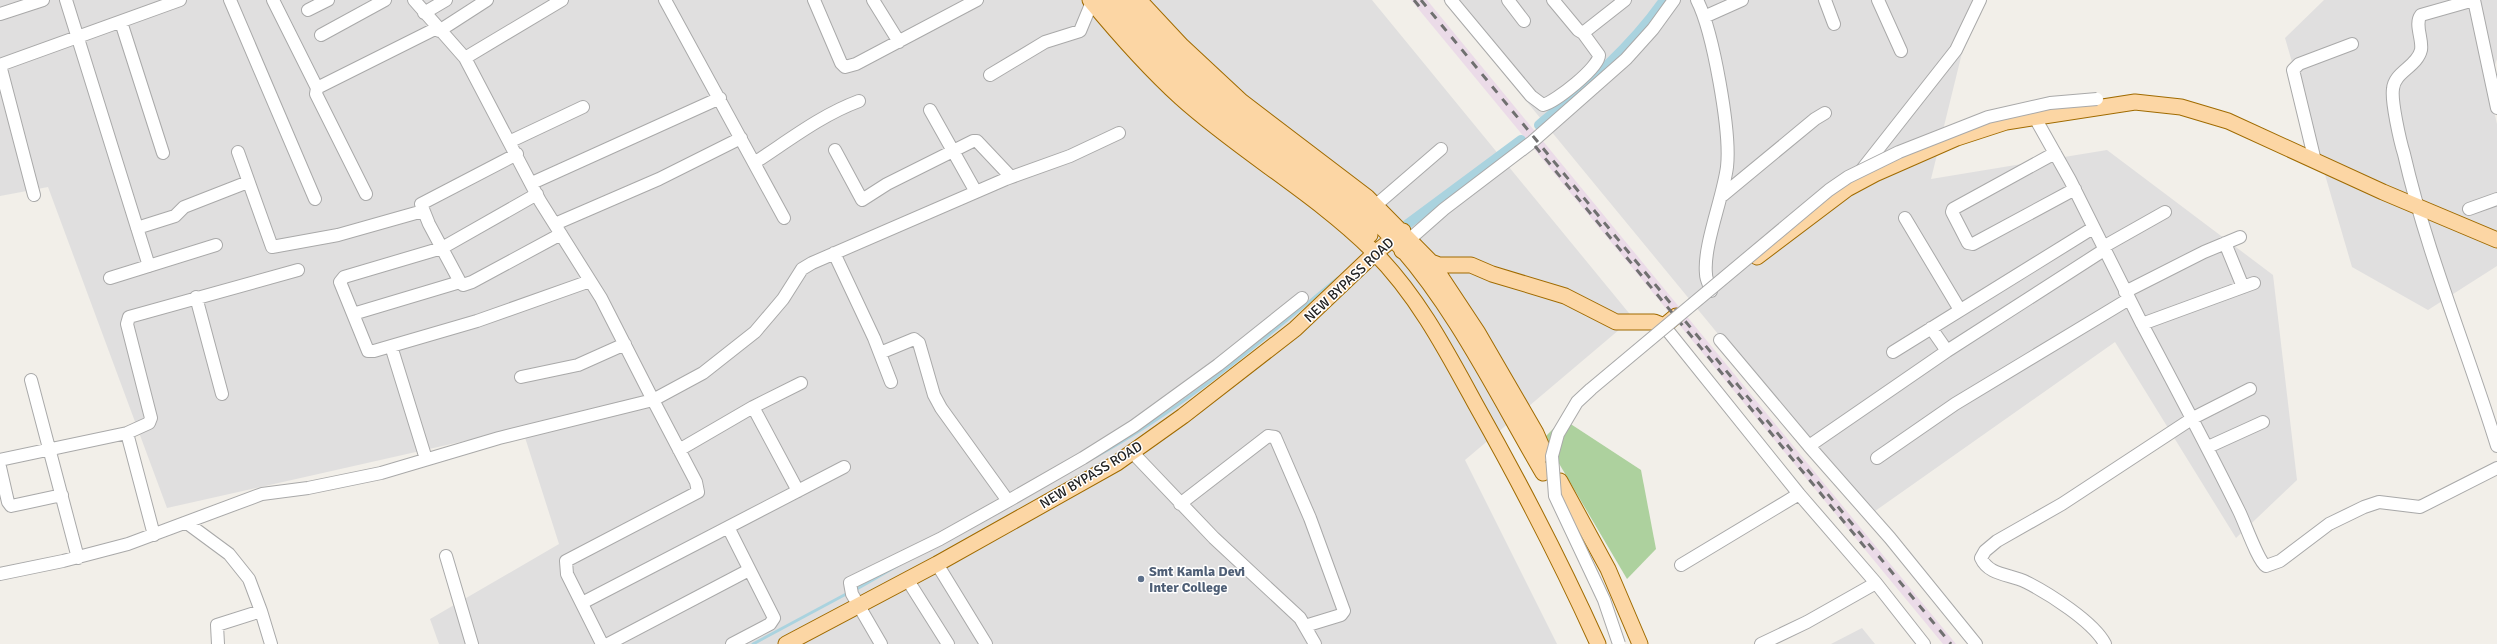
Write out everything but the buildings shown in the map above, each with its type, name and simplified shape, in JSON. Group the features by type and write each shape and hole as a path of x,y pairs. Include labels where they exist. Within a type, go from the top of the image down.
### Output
{"main road":[{"path":"1107,0 1181,80 1228,122 1347,212 1395,244 1432,262 1444,266 1471,265 1492,274 1565,296 1616,322 1654,322 1664,326 1847,189 1875,174 1957,138 2006,122 2034,116 2121,103 2181,107 2228,121 2315,161 2497,240"},
{"path":"1123,0 1180,64 1221,100 1364,210 1395,244 1463,334 1543,474"},
{"path":"1139,0 1182,46 1241,101 1376,205 1395,244 1452,340 1563,548 1597,618 1600,644"},
{"path":"1091,1 1126,44 1182,99 1352,231 1395,244"},
{"name":"NEW BYPASS ROAD","path":"792,643 853,596 907,579 937,564 1117,463 1132,452 1254,347 1295,329 1395,244"},
{"path":"1432,262 1478,333 1536,433 1545,454"},
{"path":"1560,481 1608,569 1640,644"},
{"path":"1577,527 1614,600 1629,644"}],"street":[{"path":"0,14 21,3 43,0"},
{"path":"66,0 149,266"},
{"path":"34,195 0,65 180,0"},
{"path":"230,0 315,199"},
{"path":"273,0 316,88 316,94 366,194"},
{"path":"308,10 328,0"},
{"path":"321,34 386,0"},
{"path":"414,0 438,30 465,58 511,141 534,189 590,281 625,344 696,482 698,492 566,561 567,574 602,644"},
{"path":"424,14 446,0"},
{"path":"316,88 438,30 487,0"},
{"path":"465,58 562,0"},
{"path":"665,0 720,98 784,218"},
{"path":"814,0 842,66 848,67 899,42 977,0"},
{"path":"873,0 899,42"},
{"path":"1451,0 1531,96 1543,105 1579,80 1597,63 1599,55 1583,33 1578,30 1553,0"},
{"path":"1508,0 1524,22"},
{"path":"1583,33 1625,0"},
{"path":"1395,244 1532,142 1626,59 1654,29 1674,0"},
{"path":"1697,0 1704,17 1714,54 1728,144 1723,195 1706,259 1706,275 1712,291"},
{"path":"1704,17 1742,0"},
{"path":"1825,0 1834,24"},
{"path":"1878,0 1900,51"},
{"path":"1847,189 1956,50 1980,0"},
{"path":"2497,108 2474,0 2421,15 2418,21 2421,50 2413,64 2394,82 2392,90 2400,136 2417,206 2497,446"},
{"path":"990,76 1045,42 1080,31 1091,1"},
{"path":"121,22 163,153"},
{"path":"2315,161 2293,70 2299,64 2352,44"},
{"path":"590,281 477,321 391,346 368,350 340,282 344,277 442,248 534,189 720,98"},
{"path":"1620,644 1604,600 1555,496 1552,456 1558,434 1577,402 1690,305 1829,190 1848,177 1899,152 1988,117 2050,103 2097,100 2121,103"},
{"path":"754,163 800,132 845,106 859,101"},
{"path":"511,141 583,107"},
{"path":"930,110 976,192"},
{"path":"1723,195 1815,119 1825,114"},
{"path":"2034,116 2075,189 2103,249 2193,418 2251,536 2262,563 2266,566 2280,561 2330,524 2364,507 2379,502 2420,507 2497,468"},
{"path":"0,574 78,558 154,535 262,494 308,488 381,473 499,438 653,400 703,373 755,332 784,299 802,269 834,253 976,192 1011,177 1070,156 1119,133"},
{"path":"517,154 422,204 423,211 460,282 463,285 472,282 558,229 741,138"},
{"path":"835,150 862,200 887,184 952,151 977,141 1011,177"},
{"path":"1376,205 1441,149"},
{"path":"238,152 272,247 338,235 423,211"},
{"path":"2055,153 1953,209 1952,212 1968,243 1973,244 2075,189"},
{"path":"137,228 175,216 184,207 248,182"},
{"path":"2469,209 2497,199"},
{"path":"1809,446 1947,351 2103,249 2165,212"},
{"path":"1905,218 1960,310"},
{"path":"1893,352 2093,228"},
{"path":"1877,458 1955,404 2127,295 2225,243 2240,237"},
{"path":"2142,324 2249,285 2225,243"},
{"path":"110,278 216,245"},
{"path":"834,253 880,354 891,382"},
{"path":"0,460 127,433 142,428 149,423 151,418 127,324 129,317 298,270"},
{"path":"352,314 460,282"},
{"path":"196,298 222,394"},
{"path":"881,644 853,596 850,583 940,539 1083,458 1129,429 1254,347 1302,298"},
{"path":"1664,326 1799,494 1876,583 1924,644"},
{"path":"1931,328 1947,351"},
{"path":"880,354 914,339 919,343 934,395 941,408 1008,501"},
{"path":"1720,340 1809,446 1890,538 1976,644"},
{"path":"522,377 578,365 625,344"},
{"path":"391,346 426,459"},
{"path":"31,380 78,558"},
{"path":"679,450 801,383"},
{"path":"2105,644 2095,630 2044,592 2026,582 1989,568 1982,558 1985,551 1997,541 2062,504 2193,418 2250,389"},
{"path":"753,408 798,490"},
{"path":"2208,448 2263,422"},
{"path":"127,433 154,535"},
{"path":"1180,504 1268,436 1275,437 1310,518 1344,611 1341,616 1305,626"},
{"path":"1132,452 1180,504 1251,571 1305,626 1315,644"},
{"path":"0,467 8,502 11,506 62,495"},
{"path":"582,603 729,529 798,490 844,467"},
{"path":"1682,564 1799,494"},
{"path":"187,523 203,536 216,542 229,554 249,579 271,644"},
{"path":"729,529 774,618 766,627 732,644"},
{"path":"446,556 472,644"},
{"path":"937,564 986,644"},
{"path":"608,644 749,570"},
{"path":"907,579 948,644"},
{"path":"1761,644 1808,622 1876,583"},
{"path":"218,644 217,625 261,611"}],"shaded area":[{"path":"0,0 1372,0 1633,318 1465,460 1557,644 439,644 430,619 559,544 522,428 167,508 48,187 0,196"},
{"path":"1411,0 1427,0 1956,644 1943,644"},
{"path":"1443,0 1975,0 1931,179 2107,150 2273,275 2297,480 2236,538 2115,342 1868,516"},
{"path":"2324,0 2497,0 2497,59 2488,84 2497,124 2497,266 2428,310 2352,267 2285,38"},
{"path":"1862,628 1875,644 1831,644"}],"green space":[{"path":"1563,419 1641,470 1656,549 1627,579 1544,438"}],"waterway":[{"path":"1539,125 1606,67 1651,18 1664,0"},
{"path":"1405,226 1521,140"},
{"path":"1095,457 1159,418 1220,374 1338,278"},
{"path":"855,590 897,566"},
{"path":"753,644 848,593"}],"railway":[{"path":"1414,0 1423,11"},
{"path":"1421,0 1951,644"},
{"path":"1535,146 1868,551"}],"place":[{"name":"Smt Kamla Devi Inter College","path":"1141,579"}]}
